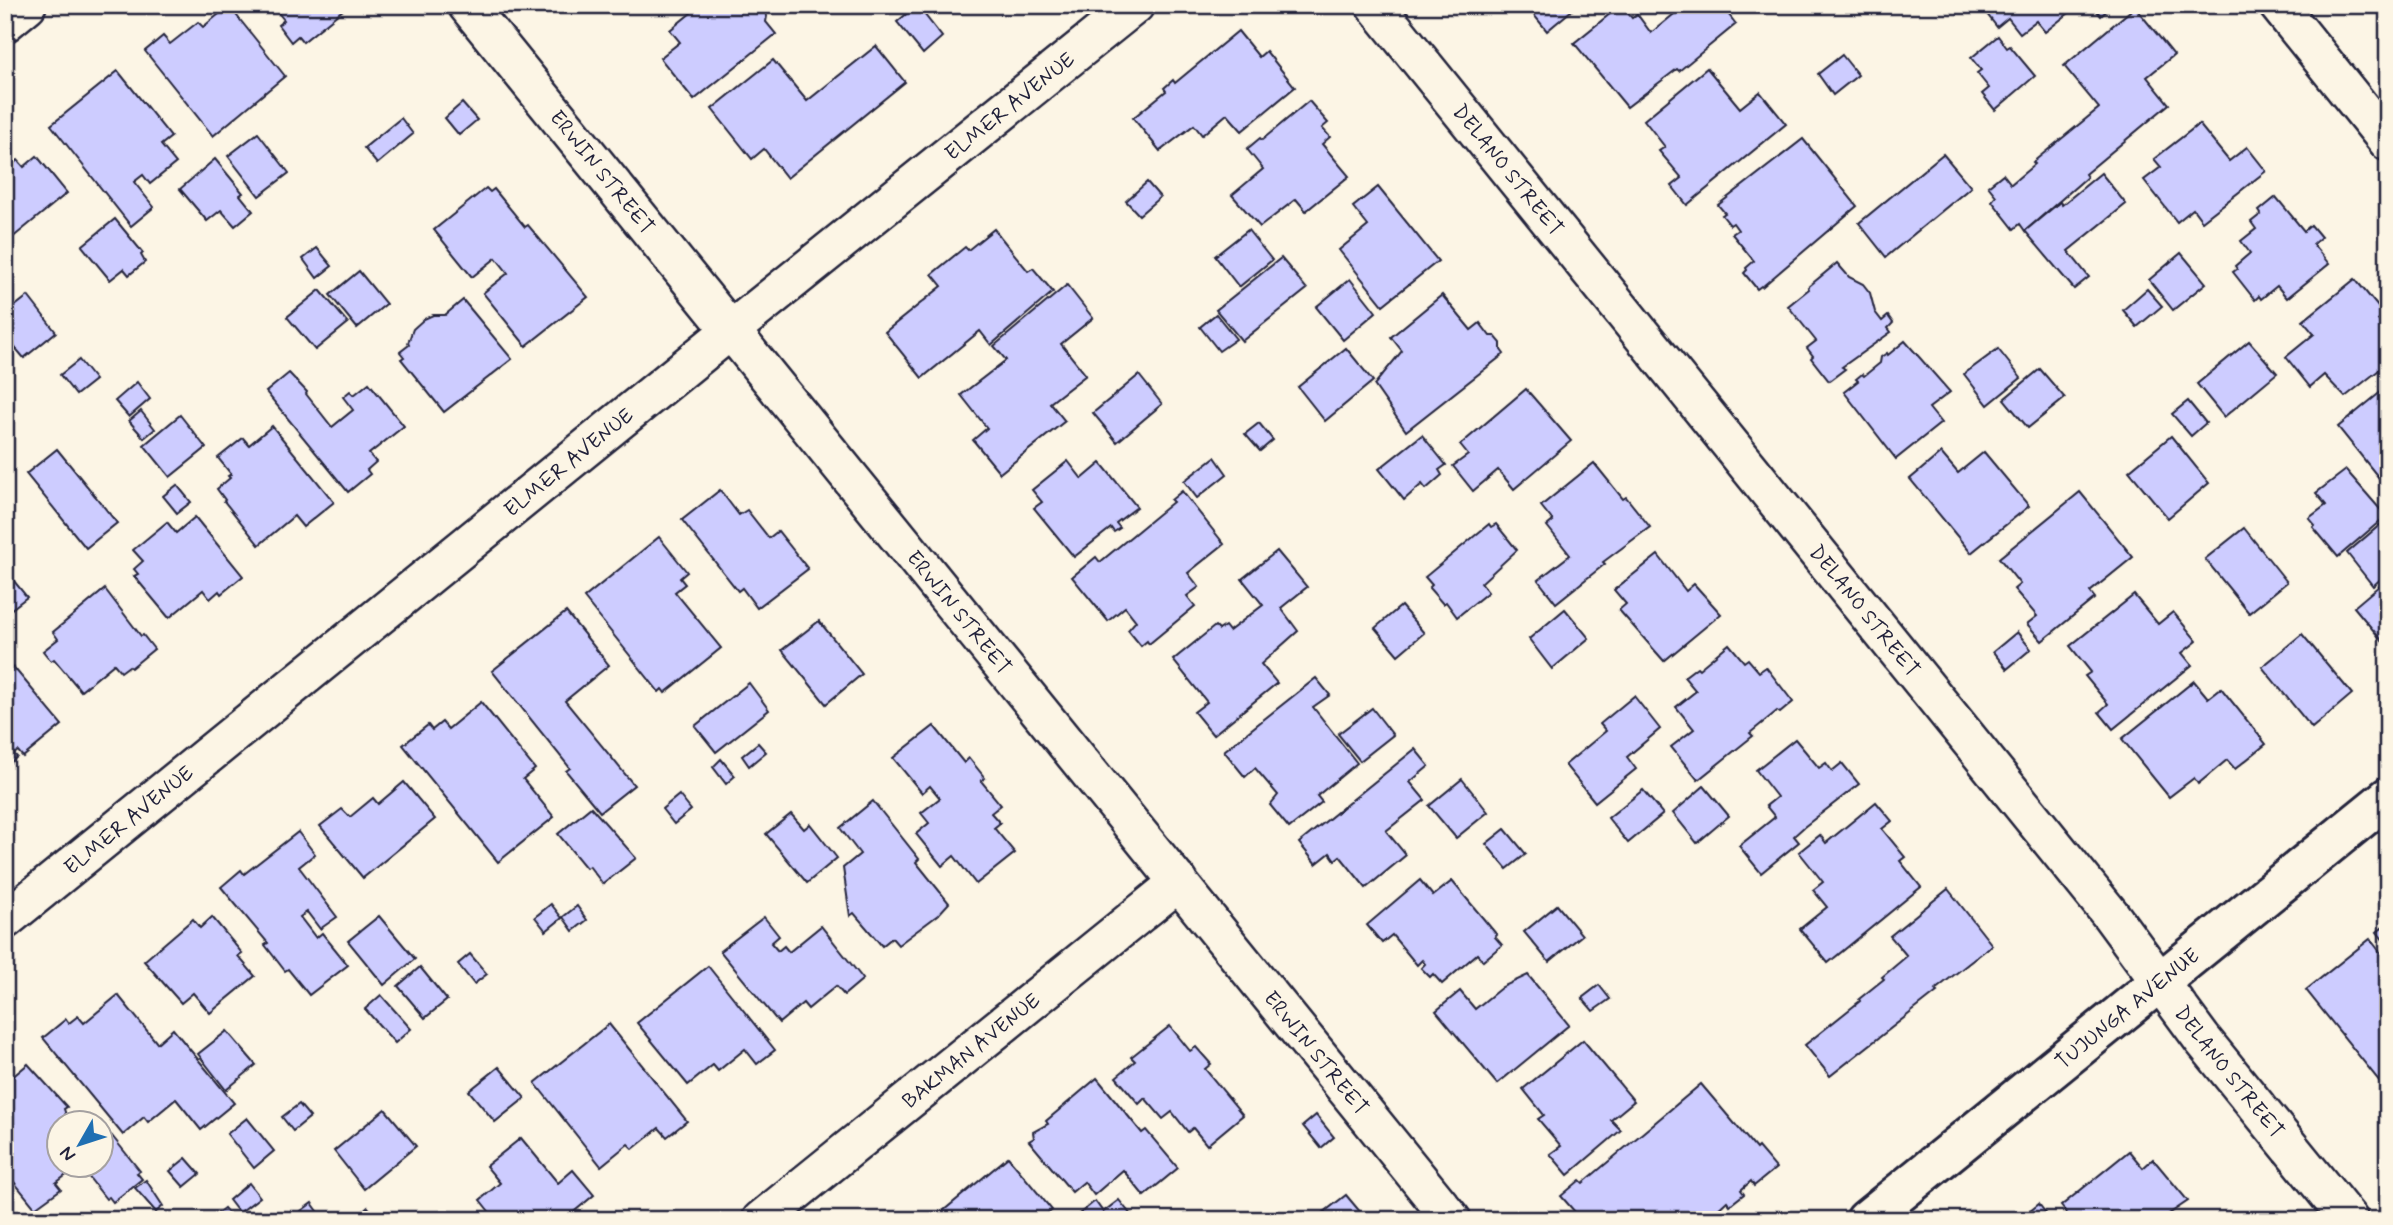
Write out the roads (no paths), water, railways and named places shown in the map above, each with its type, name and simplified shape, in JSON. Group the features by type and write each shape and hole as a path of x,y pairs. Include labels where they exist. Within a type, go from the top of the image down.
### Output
{"street":[{"path":"5,23 27,5"},
{"name":"ERWIN STREET","path":"467,5 1452,1220"},
{"name":"ELMER AVENUE","path":"5,920 1135,5"},
{"name":"DELANO STREET","path":"1374,5 2110,914 2202,1039 2349,1220"},
{"path":"2278,5 2388,142"},
{"name":"TUJUNGA AVENUE","path":"1866,1220 2388,797"},
{"name":"BAKMAN AVENUE","path":"761,1220 1179,883"}]}
